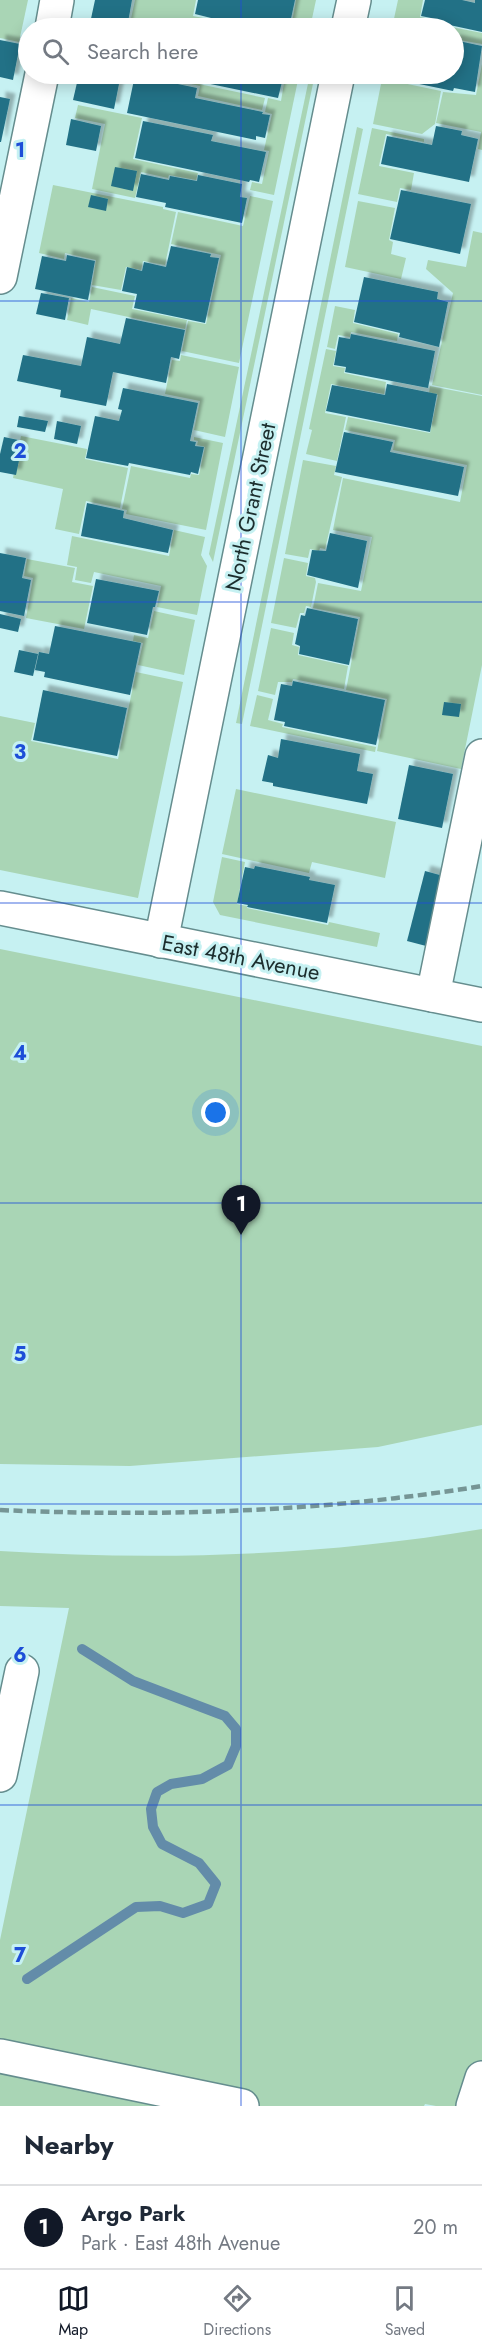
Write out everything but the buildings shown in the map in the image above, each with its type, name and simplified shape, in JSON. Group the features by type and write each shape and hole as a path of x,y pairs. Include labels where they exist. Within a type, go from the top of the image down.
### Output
{"street":[{"path":"54,18 57,0"},
{"path":"350,18 354,0"},
{"path":"0,277 40,84"},
{"name":"North Grant Street","path":"161,941 337,84"},
{"path":"433,995 482,756"},
{"name":"East 48th Avenue","path":"0,908 482,1005"},
{"path":"0,1775 22,1671"},
{"path":"0,2056 242,2106"},
{"path":"473,2106 482,2078"}],"green space":[{"path":"0,0 28,0 24,18 18,18 18,42 0,38"},
{"path":"135,0 196,0 193,16 204,18 131,18"},
{"path":"296,0 316,0 312,18 293,18"},
{"path":"398,0 423,0 420,17 425,18 394,18"},
{"path":"464,29 482,33 482,44 464,41"},
{"path":"482,64 482,150 478,149 481,132 436,123 443,92 476,95"},
{"path":"191,84 265,98 262,110 198,96 200,86"},
{"path":"284,84 297,84 274,195 250,190 252,182 262,184 269,151 264,150 272,114 265,112 268,98 281,101"},
{"path":"308,84 313,84 213,562 209,554"},
{"path":"381,84 408,84 441,91 435,124 422,134 373,124"},
{"path":"78,105 142,118 133,159 198,173 196,180 169,175 168,178 141,172 135,198 92,189 105,124 75,118"},
{"path":"357,127 363,129 242,724 236,723"},
{"path":"372,128 424,139 424,142 386,134 379,166 414,173 411,190 400,188 397,202 358,194"},
{"path":"53,185 163,207 163,209 176,212 165,265 143,261 141,270 126,267 121,290 92,285 96,260 65,253 64,259 39,253"},
{"path":"250,196 273,201 239,363 182,351 188,321 206,324 221,255 171,244 178,212 243,226"},
{"path":"358,201 395,208 389,240 393,242 391,254 406,258 401,279 345,267"},
{"path":"473,231 482,233 482,395 432,385 453,293 426,269 428,260 466,267"},
{"path":"92,287 135,296 132,309 187,320 185,329 91,309 88,325 67,320 71,298 89,302"},
{"path":"335,306 355,310 353,323 398,334 397,341 351,332 350,337 338,335 335,349 327,347"},
{"path":"326,349 336,351 333,366 345,368 344,373 386,382 384,394 331,384 325,413 346,417 337,461 306,454"},
{"path":"181,355 239,367 225,437 194,430 200,401 165,394 172,360 180,361"},
{"path":"430,386 482,396 482,665 461,769 377,751 387,699 346,690 360,617 313,608 318,583 361,591 372,537 333,530 343,478 460,502 467,465 393,450 395,440 345,430 348,417 430,433 438,395 429,393"},
{"path":"21,436 87,449 85,459 128,468 120,508 86,501 79,534 55,529 63,489 13,478"},
{"path":"194,437 223,443 206,530 126,514 127,510 122,509 131,466 190,478 191,474 199,475 205,447 197,445 198,441 194,440"},
{"path":"303,460 336,466 334,475 342,477 325,549 320,548 319,551 310,549 308,558 285,554"},
{"path":"174,530 205,537 201,555 207,566 197,615 157,607 161,586 94,572 91,583 75,580 77,567 67,565 72,536 169,556"},
{"path":"284,558 308,563 306,576 315,578 316,582 311,607 306,606 304,613 300,613 296,628 271,623"},
{"path":"27,559 75,568 72,582 93,586 84,629 26,618 33,578 24,576"},
{"path":"154,611 195,620 184,675 138,665 143,643 133,641 134,635 148,638"},
{"path":"271,628 294,633 292,645 299,647 298,655 348,666 344,689 293,679 292,682 278,682 275,695 258,691"},
{"path":"136,672 183,682 138,898 0,870 0,716 35,723 31,741 118,759"},
{"path":"257,695 273,699 268,720 283,724 282,727 376,747 375,752 250,726"},
{"path":"236,789 396,822 385,878 312,862 309,873 222,854"},
{"path":"222,857 245,862 237,904 328,925 329,922 380,933 377,947 220,915 213,902"},
{"path":"0,949 482,1046 482,1425 378,1447 130,1466 0,1464"},
{"path":"482,1529 482,2106 425,2104 424,2106 0,2106 0,1940 69,1608 0,1606 0,1551 121,1556 242,1554 362,1545"}],"waterway":[{"path":"27,1979 136,1907 160,1906 183,1913 208,1904 216,1884 199,1863 162,1844 153,1827 151,1809 157,1792 171,1784 202,1779 228,1765 236,1746 236,1729 225,1716 133,1681 82,1649"}],"railway":[{"path":"0,1510 121,1513 242,1510 362,1502 482,1486"}],"place":[{"name":"Argo Park","path":"241,1235"}]}
